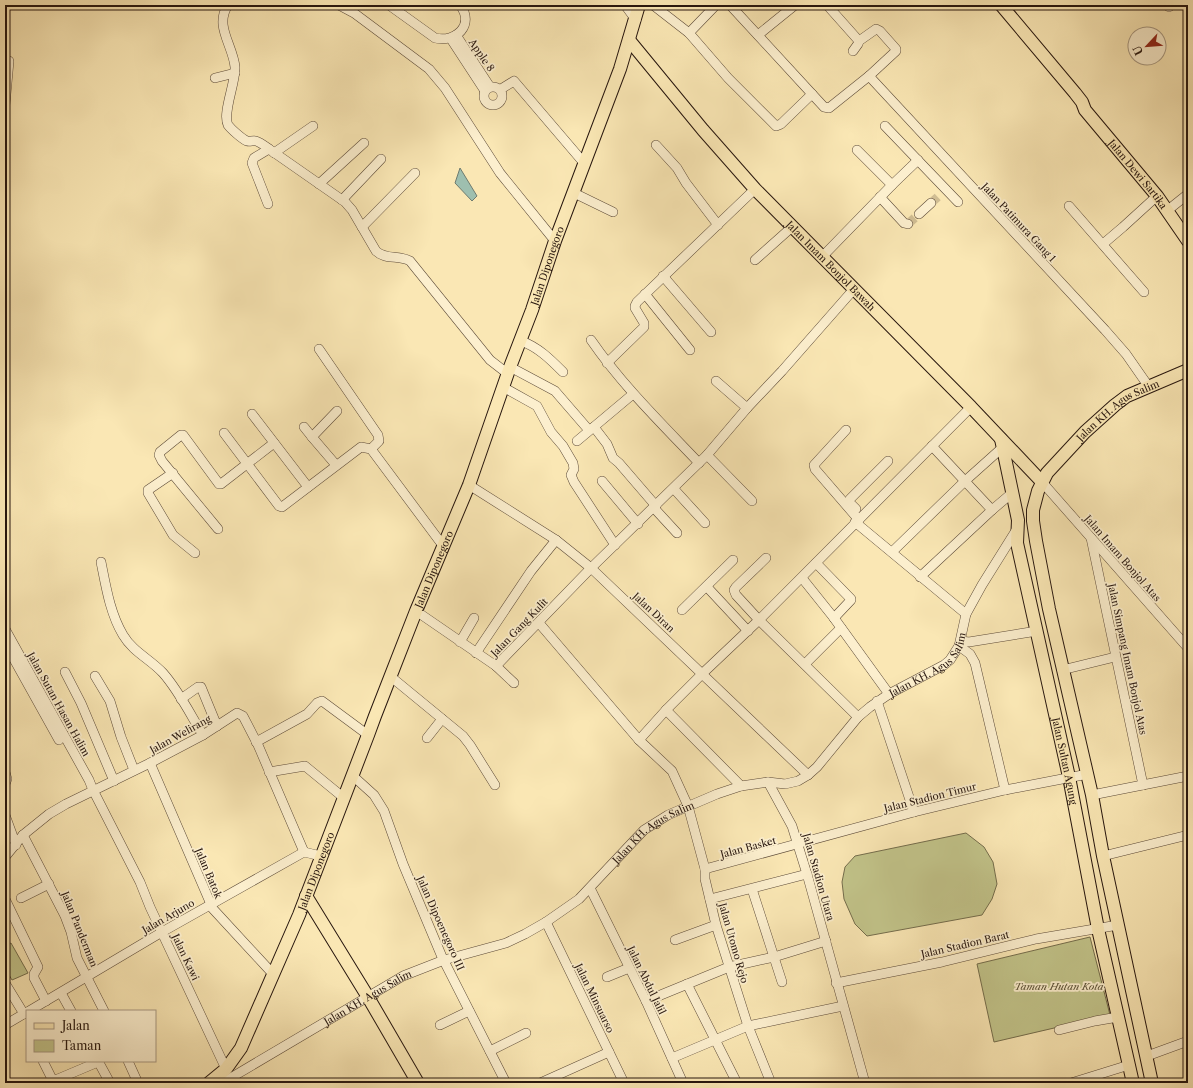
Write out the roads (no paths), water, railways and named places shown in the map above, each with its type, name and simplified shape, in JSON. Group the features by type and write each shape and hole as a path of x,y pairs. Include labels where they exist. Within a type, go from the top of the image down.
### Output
{"main road":[{"name":"Jalan Diponegoro","path":"215,1082 241,1048 299,915 390,676 469,485 503,387 532,310 555,241 574,193 629,40 636,20 639,5"},
{"name":"Jalan Dewi Sartika","path":"991,5 1069,98 1085,110"},
{"name":"Jalan Dewi Sartika","path":"1001,5 1075,92 1082,102 1085,110 1157,196 1188,241"},
{"name":"Jalan Imam Bonjol Bawah","path":"629,40 754,189 971,407 1002,443 1042,482"},
{"name":"Jalan KH. Agus Salim","path":"1042,482 1057,461 1085,432 1115,405 1128,396 1188,370"},
{"name":"Jalan Sultan Agung","path":"1002,443 1018,520 1018,543 1069,777 1098,929 1133,1083"},
{"path":"1007,468 1012,460 1023,462"},
{"name":"Jalan Sultan Agung","path":"1042,482 1035,500 1033,521 1049,609 1062,670 1088,774 1103,856 1152,1083"},
{"path":"1033,612 1042,615 1049,609"},
{"path":"306,896 368,997 418,1083"},
{"path":"299,915 309,916 321,921"}],"street":[{"path":"228,5 222,22 233,56 235,73 226,118 232,130 247,141 256,141 272,151 342,200 352,210 376,251 380,255 404,258 410,261 490,360 509,371 555,391 607,444 615,460 620,463 677,533"},
{"path":"339,5 354,13 435,75 500,173 555,241"},
{"path":"389,5 434,38 443,40 453,37 460,31 466,21 464,11 460,5"},
{"path":"625,5 636,20"},
{"path":"653,5 689,33 728,78 776,126 781,124 812,94"},
{"path":"689,33 716,5"},
{"path":"730,5 812,94 824,106 829,108 869,76 896,51 896,49 880,31 876,29 859,41 853,51"},
{"path":"758,35 795,5"},
{"path":"827,5 859,41"},
{"path":"453,37 488,89"},
{"path":"5,105 9,61"},
{"path":"215,78 235,73"},
{"name":"Jalan Patimura Gang 1","path":"869,76 1105,330 1137,369 1149,387"},
{"path":"501,91 513,81 516,83 584,163"},
{"path":"494,86 501,91 502,100 497,105 486,102 484,99 488,89 494,86"},
{"path":"268,204 252,160 272,151 313,126"},
{"path":"885,126 918,160 943,191 958,202"},
{"path":"319,184 364,143"},
{"path":"656,145 677,168 686,183 718,225"},
{"path":"857,150 892,185"},
{"path":"342,200 381,159"},
{"path":"822,257 918,160"},
{"path":"362,227 415,173"},
{"path":"607,363 643,330 644,323 635,306 637,302 754,189"},
{"path":"574,193 613,212"},
{"path":"1168,210 1188,194"},
{"path":"1103,244 1157,196"},
{"path":"880,197 904,223 908,224"},
{"path":"919,214 931,203"},
{"path":"1070,206 1144,292"},
{"path":"755,260 792,227"},
{"path":"663,276 711,332"},
{"name":"Jalan Gang Kulit","path":"416,611 496,666 591,568 674,489 707,455 747,408 782,371 854,289"},
{"path":"645,294 690,350"},
{"path":"591,340 607,363 633,394 698,463"},
{"path":"521,341 531,344 563,372"},
{"path":"319,349 378,435 379,441 370,449"},
{"path":"716,381 747,408"},
{"path":"503,387 537,406 551,432 563,446 573,463 574,469 571,475 574,482 616,545"},
{"path":"577,441 590,428 633,394"},
{"path":"639,740 702,673 748,631 802,578 971,407"},
{"path":"312,437 337,411"},
{"path":"252,414 308,487"},
{"path":"304,428 336,465"},
{"path":"846,430 814,465 815,469 859,519 892,552 966,614"},
{"path":"224,433 279,506 282,507 362,447 370,449 444,546"},
{"path":"218,529 162,461 159,453 183,435 186,437 219,484 223,483 274,443"},
{"path":"892,552 1002,443"},
{"path":"932,446 992,510"},
{"path":"707,455 752,501"},
{"path":"859,519 849,500 888,461"},
{"path":"173,473 148,490 148,493 173,535 195,553"},
{"path":"602,481 638,524"},
{"name":"Jalan Imam Bonjol Atas","path":"1042,482 1188,648"},
{"name":"Jalan Diran","path":"469,485 556,540 591,568 808,775"},
{"path":"674,489 705,522"},
{"path":"920,577 1012,493"},
{"name":"Jalan KH. Agus Salim","path":"215,1082 403,976 444,960 506,943 546,922 568,907 590,888 644,830 663,818 717,794 741,786 768,782 785,784 798,781 808,775 826,757 858,717 889,694 944,665 950,660 960,644 966,614 982,585 1017,529"},
{"name":"Jalan Simpang Imam Bonjol Atas","path":"1091,538 1143,785"},
{"path":"476,653 531,571 556,540"},
{"path":"766,558 736,587 734,590 736,595 759,620 858,717"},
{"path":"682,610 733,560"},
{"path":"102,562 111,607 124,636 132,648 163,674 181,698 203,735"},
{"path":"816,563 851,599 834,618"},
{"path":"802,578 834,618 889,694"},
{"path":"707,587 748,631"},
{"path":"460,642 474,618"},
{"name":"Jalan Utomo Rejo","path":"539,622 639,740 672,771 688,806 705,870 705,879 716,925 748,1026 770,1083"},
{"path":"805,664 841,628"},
{"name":"Jalan Sutan Hasan Halim","path":"5,629 89,780 92,790"},
{"path":"960,644 1037,632"},
{"path":"5,643 84,784 92,790"},
{"path":"960,644 970,654 975,663 1005,790"},
{"path":"1062,670 1115,657"},
{"path":"496,666 514,683"},
{"path":"65,672 87,716 114,781"},
{"path":"95,676 110,701 121,737 134,770"},
{"path":"390,676 463,736 495,785"},
{"path":"181,698 198,687 201,687 217,726"},
{"path":"256,742 307,714 322,701 368,735"},
{"path":"877,702 914,812"},
{"path":"666,710 741,786"},
{"name":"Jalan Welirang","path":"5,857 16,845 23,834 55,811 92,790 114,781 203,735 237,713 243,716 256,742 304,852"},
{"path":"427,738 442,719"},
{"name":"Jalan Batok","path":"150,763 211,904 217,914 273,974"},
{"path":"269,772 305,766 344,798"},
{"path":"5,772 7,779 5,784"},
{"name":"Jalan Stadion Timur","path":"798,845 914,812 1005,790 1088,774"},
{"name":"Jalan Dipoenegoro III","path":"353,776 374,795 384,812 444,960 506,1083"},
{"path":"1092,795 1188,776"},
{"name":"Jalan Stadion Utara","path":"768,782 788,817 798,845 865,1083"},
{"name":"Jalan Kawi","path":"92,790 140,882 226,1069"},
{"path":"5,815 16,845"},
{"name":"Jalan Panderman","path":"23,834 68,923 77,958 104,1010"},
{"path":"1103,856 1188,835"},
{"name":"Jalan Basket","path":"705,870 798,845"},
{"path":"304,852 321,856"},
{"name":"Jalan Arjuno","path":"30,1010 162,932 304,852"},
{"path":"710,899 807,874"},
{"path":"21,898 49,884"},
{"name":"Jalan Abdul Jalil","path":"590,888 646,1001 683,1083"},
{"path":"752,889 782,982"},
{"path":"5,899 38,967 34,974 34,978 46,1001"},
{"name":"Jalan Minsuarso","path":"546,922 624,1083"},
{"path":"675,940 716,925"},
{"name":"Jalan Stadion Barat","path":"836,983 942,962 1036,939 1118,925"},
{"path":"646,1001 729,967 774,957 826,941"},
{"path":"607,977 629,968"},
{"path":"5,983 25,1013"},
{"path":"687,984 736,1083"},
{"path":"61,993 70,1010"},
{"path":"672,1058 748,1026 843,1006"},
{"path":"440,1026 469,1011"},
{"name":"Jalan Arjuno","path":"5,1025 25,1013"},
{"path":"1059,1030 1118,1016"},
{"path":"490,1051 526,1033"},
{"path":"1147,1056 1188,1041"},
{"path":"540,1083 609,1052"},
{"path":"43,1062 52,1081 55,1082 96,1062"},
{"path":"99,1062 110,1083"},
{"path":"128,1062 138,1083"},
{"path":"1071,1083 1129,1065"}],"tunnel":[{"path":"931,203 941,194"},
{"path":"908,224 919,214"}],"park label":[{"name":"Taman Hutan Kota","path":"1059,986"}]}
